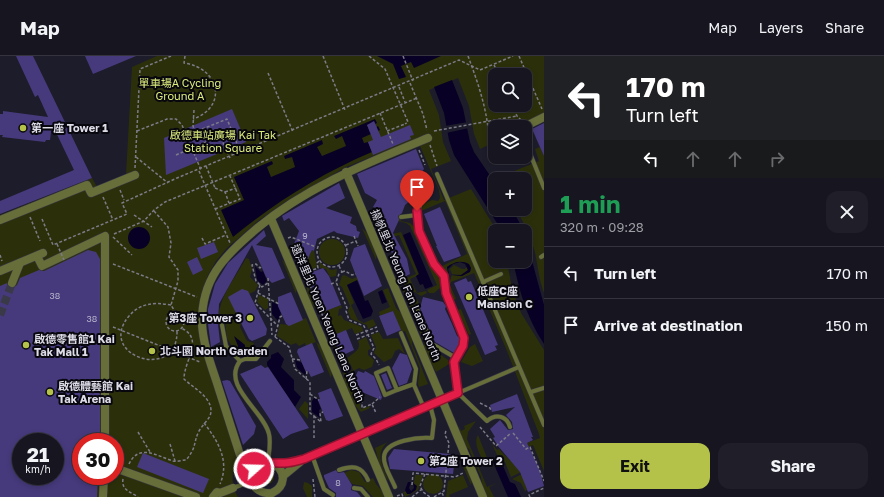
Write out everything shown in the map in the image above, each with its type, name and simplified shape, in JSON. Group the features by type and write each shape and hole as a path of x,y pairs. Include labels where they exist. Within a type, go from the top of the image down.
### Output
{"street":[{"path":"532,123 544,117"},
{"path":"254,469 248,466 240,455 204,337 202,314 204,300 215,271 232,249 287,206 396,151 416,143 429,135"},
{"path":"0,220 87,185 91,193 135,175"},
{"name":"揚帆里北 Yeung Fan Lane North","path":"347,175 483,497"},
{"name":"遠洋里北 Yuen Yeung Lane North","path":"272,221 389,497"},
{"path":"0,271 40,255 42,266 105,236 105,433"},
{"path":"12,284 20,263"},
{"path":"279,497 279,488 283,476 304,459 458,393"},
{"path":"279,488 267,495 256,489 252,481 254,469 258,465 286,463 304,459"},
{"path":"271,463 280,469 283,476"},
{"path":"125,472 196,497"},
{"path":"103,497 104,485"},
{"path":"215,495 233,488"}],"lane":[{"path":"532,158 544,188"},
{"path":"438,174 544,425"},
{"path":"422,199 417,216 419,231 434,264 444,276 446,293 464,338 463,346 454,362 458,393 487,421 496,416 504,418 509,427"},
{"path":"401,217 417,216"},
{"path":"483,282 501,274"},
{"path":"418,311 432,344 456,358"},
{"path":"222,325 226,346 240,361"},
{"path":"395,487 384,461 384,454 392,446 412,438 432,438 434,420 414,384 416,369 400,333"},
{"path":"270,341 256,359 245,359 240,361 235,369 235,380 269,432 271,463"},
{"path":"458,393 519,367"},
{"path":"397,390 388,368 376,373 385,396 414,384"},
{"path":"531,392 544,388"},
{"path":"312,455 322,478 324,489 333,495"},
{"path":"339,470 350,467 358,467 364,472 368,480"},
{"path":"233,488 252,481"},
{"path":"354,488 364,492 368,497"}],"path":[{"path":"135,175 140,69 171,56"},
{"path":"184,56 184,62 200,66 209,74 215,89 214,101 208,111 193,119"},
{"path":"322,56 345,110"},
{"path":"369,56 385,68 408,122 387,131"},
{"path":"402,56 413,81"},
{"path":"429,135 488,121 476,73 468,56"},
{"path":"42,219 53,245 57,244 127,214 122,203 240,151 459,60 480,70 513,56"},
{"path":"519,56 544,113"},
{"path":"268,73 293,132"},
{"path":"410,82 426,124 438,166"},
{"path":"399,87 405,103"},
{"path":"132,255 111,235 144,221 154,210 165,202 417,98"},
{"path":"194,110 193,126 196,132 226,119 240,151"},
{"path":"494,120 517,116 515,112"},
{"path":"380,113 396,151"},
{"path":"137,131 167,119 176,119 182,125 232,249"},
{"path":"176,155 220,136 230,158"},
{"path":"416,143 425,165"},
{"path":"136,157 168,183"},
{"path":"206,166 215,188 225,192 236,188"},
{"path":"215,209 240,199 230,175"},
{"path":"116,183 124,200"},
{"path":"225,192 229,203"},
{"path":"101,193 113,220"},
{"path":"27,210 40,241"},
{"path":"154,210 168,227 170,235 169,257 176,266 178,276 176,290 171,305"},
{"path":"134,215 152,227"},
{"path":"202,238 205,244 226,235"},
{"path":"316,323 324,319 305,273 318,268 317,263 319,260 317,247 326,236 338,238 346,245 347,257 339,266 327,266 319,260"},
{"path":"354,236 358,246"},
{"path":"281,242 291,237 317,247"},
{"path":"346,245 356,241"},
{"path":"57,244 64,260"},
{"path":"105,261 204,300"},
{"path":"262,267 260,268 256,264 252,265 256,281 262,287 269,282"},
{"path":"339,266 342,272"},
{"path":"342,272 344,271 352,275 356,274"},
{"path":"342,272 339,274 336,282 347,308 346,311 349,320 364,326 374,348 371,354 379,365"},
{"path":"268,278 270,299 270,334 289,346 295,369 310,382 310,413 322,422 320,413 323,412"},
{"path":"331,284 336,282"},
{"path":"260,285 255,303 278,326"},
{"path":"258,293 279,304"},
{"path":"171,305 149,304 137,308 126,320 120,330 124,345 135,356 142,359 158,359 171,350 175,344 178,330"},
{"path":"171,305 176,313 183,318 184,324 178,330 172,330 167,323 169,316 176,313"},
{"path":"263,311 270,308"},
{"path":"275,337 280,317 282,316"},
{"path":"105,323 212,366"},
{"path":"356,335 377,327"},
{"path":"138,497 126,490 122,483 125,472 135,454 150,452 175,461 186,460 192,453 198,433 210,415 210,405 203,394 184,379 184,369 193,349 192,338 188,331 181,328"},
{"path":"358,339 378,331"},
{"path":"292,359 301,360"},
{"path":"334,366 345,362 362,402 362,408 372,404 379,398"},
{"path":"306,379 307,371"},
{"path":"310,394 319,400"},
{"path":"480,403 490,408 492,413 496,416"},
{"path":"372,404 376,413"},
{"path":"314,416 314,438"},
{"path":"204,423 217,440 222,451 224,476 215,495"},
{"path":"444,497 442,493 449,443 445,435 446,427 453,424"},
{"path":"480,427 496,446 512,432"},
{"path":"509,427 526,449 530,447 544,481"},
{"path":"138,432 150,452"},
{"path":"170,444 175,461"},
{"path":"412,485 413,472 455,477 463,473 466,479"},
{"path":"425,474 420,486 430,497"},
{"path":"313,476 315,497"},
{"path":"530,497 529,495 544,488"},
{"path":"412,497 422,489"},
{"path":"434,497 442,493"},
{"path":"396,497 402,494 403,497"}],"green space":[{"path":"157,56 544,56 544,121 532,125 532,120 488,120 488,145 480,149 474,134 469,106 458,78 429,90 439,115 443,142 451,161 431,169 444,200 471,189 493,224 488,224 488,268 508,268 512,289 521,313 544,350 544,471 533,445 527,447 527,443 540,438 539,434 507,351 474,273 451,282 450,285 452,275 462,276 471,270 463,262 456,262 447,267 448,275 440,267 467,254 445,201 421,211 423,204 432,200 438,201 440,198 439,190 420,146 392,158 388,150 346,167 285,202 258,221 227,248 216,261 208,275 202,291 198,325 237,460 234,470 233,483 238,497 0,497 0,215 92,178 97,187 126,175 132,67"},
{"path":"540,147 544,156 544,293 532,244 532,224 524,224 520,216 532,216 532,172 512,172 539,161 535,149"},
{"path":"426,174 430,183 424,179"},
{"path":"430,183 431,186 427,195 421,197 419,193"},
{"path":"400,212 401,221 410,223 414,227 430,266 441,280 440,288 434,293 429,293 427,290 437,285 410,226 406,223 398,221 397,218"},
{"path":"362,228 373,242 376,251 376,260"},
{"path":"401,232 419,275 410,279 417,293 426,291 427,293 421,296 405,286 402,280 416,274 399,235 385,240 384,236"},
{"path":"332,239 342,242 345,252 342,262 332,265 322,262 319,252 322,242"},
{"path":"294,243 301,247 299,253 303,258 302,260 306,262 312,250 314,251 317,267 302,273 296,258 289,252 289,247"},
{"path":"246,258 249,259 252,269 250,277 258,285 255,291 249,294 240,327 247,341 254,343 250,350 245,352 245,345 234,337 239,346 236,353 227,338 225,321 218,321 224,296"},
{"path":"282,260 288,266 293,276 296,285 296,294"},
{"path":"319,262 331,270 337,269 336,276 330,277 326,269 320,268"},
{"path":"454,265 462,269 465,269 467,266 468,270 461,275 452,274 450,269"},
{"path":"344,275 352,279 357,277 358,281 347,285 354,303 351,305 358,320 364,323 373,319 376,325 368,329 367,325 351,319 348,311 350,306 342,287 339,285 342,276"},
{"path":"307,285 318,310 309,299"},
{"path":"450,285 456,299 453,300 451,294"},
{"path":"401,286 410,290 414,300 417,299 421,308 413,312 427,345 448,360 449,364 436,372 424,349 424,342"},
{"path":"388,288 396,308 406,318 412,344 428,384 419,387 418,383 420,368 405,331 401,332 393,311 380,316 379,312 390,307 383,290"},
{"path":"259,295 268,299 268,308 265,310 257,302"},
{"path":"341,305 342,308 339,309 338,316 341,315 344,320 362,327 363,331 355,334 352,328 332,336 341,358 346,359 354,353 359,347 358,341 366,337 371,349 368,350 368,355 374,360 372,367 364,370 359,368 353,371 352,374 350,371 353,370 350,363 347,364 346,360 340,363 323,322 327,320 324,314 325,311"},
{"path":"461,309 471,334 469,335 457,310"},
{"path":"306,318 316,342 306,346 305,343 299,346 296,343 291,345 277,336 280,324 289,325"},
{"path":"379,332 383,339 398,338 405,354 399,349 395,351 392,358 384,362 374,353 376,347 371,335"},
{"path":"316,342 323,347 332,371 331,378"},
{"path":"475,344 483,361 472,366 461,362 470,347"},
{"path":"345,363 343,366 358,401 361,401 361,409 369,406 370,408 361,412 349,395 344,381 341,365"},
{"path":"305,401 308,404 308,419 299,409"},
{"path":"476,421 468,432 467,439 487,487 497,483 489,487 494,497 485,497 481,477 469,449 462,444 459,425 461,431 465,429 464,426"},
{"path":"478,435 491,468 482,458 477,448 476,443"},
{"path":"388,442 381,451 381,460 389,481 381,470 375,448"},
{"path":"492,444 497,450 499,449 521,472 511,477 502,455 498,457"},
{"path":"458,455 465,460 471,472 471,485"},
{"path":"351,470 359,472 365,482 373,478 387,497 373,497 363,486 352,484 344,473"},
{"path":"266,472 270,472 274,478 270,484 266,484 262,480 262,476"},
{"path":"433,474 440,477 443,484 440,491 433,494 426,491 423,484 426,477"},
{"path":"522,474 527,490 525,491 521,483 512,479"},
{"path":"415,475 423,475 418,490 405,497 403,492 416,490 414,483"},
{"path":"463,475 468,487 449,495 450,497 446,497 448,481"},
{"path":"304,482 312,486 312,497 307,497 303,488"}],"shaded area":[{"path":"377,56 441,56 414,68 411,62 401,66 406,77 399,79 393,64"},
{"path":"452,80 463,108 470,142 474,152 488,173 488,209 454,155 449,140 444,113 434,87"},
{"path":"375,119 377,123 375,124 374,122 367,125 370,132 378,126 380,130 362,138 364,143 368,142 372,152 334,170 299,190 249,224 233,237 221,210 244,200 234,177 272,161 273,164 267,167 271,177 295,167 292,157 285,159 284,156 322,140 323,144 317,147 322,156 346,146 342,136 336,139 334,136"},
{"path":"493,216 516,216 520,224 498,224"},
{"path":"139,227 147,230 150,238 147,246 139,249 131,246 128,238 131,230"},
{"path":"410,232 433,286 425,289 423,284 420,285 416,276 419,274 403,235"},
{"path":"532,261 544,305 544,344 528,314 515,268 532,268"},
{"path":"460,262 453,264 448,269 449,274 447,267 452,264"},
{"path":"460,262 469,264 471,268 470,272 462,276 452,275 461,275 468,270 465,264"},
{"path":"255,266 261,272 263,271 267,281 263,285 257,280"},
{"path":"357,280 365,301 368,300 373,311 371,316 363,319 347,285"},
{"path":"382,290 387,302 382,304 378,292"},
{"path":"272,302 277,304 281,313 278,321 272,314"},
{"path":"234,336 245,345 245,352 236,353 238,346"},
{"path":"278,352 284,359 281,367 294,380 294,390 301,397 295,407 267,365 271,355"},
{"path":"295,360 302,363 306,373 305,375 297,368"},
{"path":"314,398 317,399 321,409 319,410 320,418 312,412 312,401"},
{"path":"500,459 510,482 515,484 521,497 508,497 493,462"},
{"path":"408,482 411,482 409,488 411,491 414,488 413,483 417,486 416,490 410,494 407,494 405,490"}],"pier":[{"path":"468,122 469,128 446,133 445,126"}],"building":[{"path":"16,56 33,56 92,178 0,214 0,201 74,170 52,124 50,140 46,140 45,142 2,137 3,135 0,135 0,114 3,114 3,111 48,117 38,95 35,97"},
{"path":"85,56 136,56 93,74"},
{"path":"232,109 246,142 166,175 164,138"},
{"path":"374,121 381,137 410,125 414,135 410,136 411,139 373,155 368,142 373,140 367,125"},
{"path":"544,123 544,156 532,129"},
{"path":"416,149 424,169 422,174 430,183 405,205 402,213 398,216 399,220 393,233 407,259 410,274 402,278 383,232 381,231 384,224 377,221 378,219 373,216 376,208 373,207 377,200 365,193 357,174"},
{"path":"339,183 345,198 326,208 352,217 350,223 356,226 357,231 360,232 358,238 334,231 317,239 314,251 312,250 308,259 301,257 299,253 301,247 294,244 299,231 289,218 284,221 282,216"},
{"path":"440,207 461,256 444,262 436,246 424,214"},
{"path":"264,230 266,236 256,245 272,248 285,278 272,283 266,277 252,245 219,304 218,324 220,342 211,347 208,309 215,284 228,263"},
{"path":"214,242 218,252 201,259 197,248"},
{"path":"365,244 382,286 364,296 350,260 354,248"},
{"name":"啟德體藝館 Kai Tak Arena","path":"88,250 96,252 100,259 100,433 72,433 72,485 98,485 97,497 0,497 0,286 7,283 8,287 13,288 17,285 20,278 39,270 44,271"},
{"path":"197,257 203,270 193,275 187,262"},
{"path":"323,268 329,276 341,305 323,312 307,274"},
{"path":"466,278 468,282 471,281 498,345 495,346 497,350 485,355 454,283"},
{"name":"第3座 Tower 3","path":"242,289 248,291 267,329 266,335 252,341 249,339 228,297"},
{"path":"291,292 303,320 289,326 286,324 278,306 278,297"},
{"path":"423,297 443,302 446,306 445,309 457,336 460,338 460,343 454,353 435,342 420,308"},
{"path":"393,311 401,330 387,336 379,316"},
{"path":"346,330 354,350 341,356 332,336"},
{"path":"312,343 324,372 311,377 308,371 306,372 297,352 298,349"},
{"path":"400,353 407,355 412,369 407,383 399,386 392,368"},
{"path":"261,365 265,368 268,367 309,428 291,434 283,439 240,374"},
{"path":"358,371 364,373 365,371 374,376 382,397 381,400 357,390 358,387 352,384"},
{"path":"386,373 392,388 387,390 381,375"},
{"path":"222,381 230,381 256,426 254,434 243,445"},
{"path":"331,388 343,416 329,421 326,420 318,400 320,399 318,393"},
{"path":"517,394 533,437 531,437 533,440 527,443 539,468 544,486 528,492 520,472 498,446 490,429 500,420 508,430 513,429 512,422 506,415 515,407 492,412 490,405"},
{"name":"第2座 Tower 2","path":"394,449 450,454 455,458 453,474 390,469 388,458"},
{"path":"143,453 209,479 203,493 137,467"},
{"path":"336,470 338,473 344,472 352,485 351,490 357,492 361,497 336,497 336,493 329,488 324,475"}],"tunnel":[{"path":"0,315 12,283"}],"place":[{"name":"第一座 Tower 1","path":"23,128"},
{"name":"低座C座 Mansion C","path":"469,297"},
{"name":"第3座 Tower 3","path":"250,318"},
{"name":"啟德零售館1 Kai Tak Mall 1","path":"26,345"},
{"name":"北斗園 North Garden","path":"152,351"},
{"name":"啟德體藝館 Kai Tak Arena","path":"50,392"},
{"name":"第2座 Tower 2","path":"421,461"}],"route":[{"path":"254,469 258,465 265,462 271,462 274,464 304,459 458,393 454,362 465,341 445,290 446,283 444,276 434,264 419,231 417,211"}],"park label":[{"name":"單車場A Cycling Ground A","path":"180,89"},
{"name":"啟德車站廣場 Kai Tak Station Square","path":"223,141"}]}
